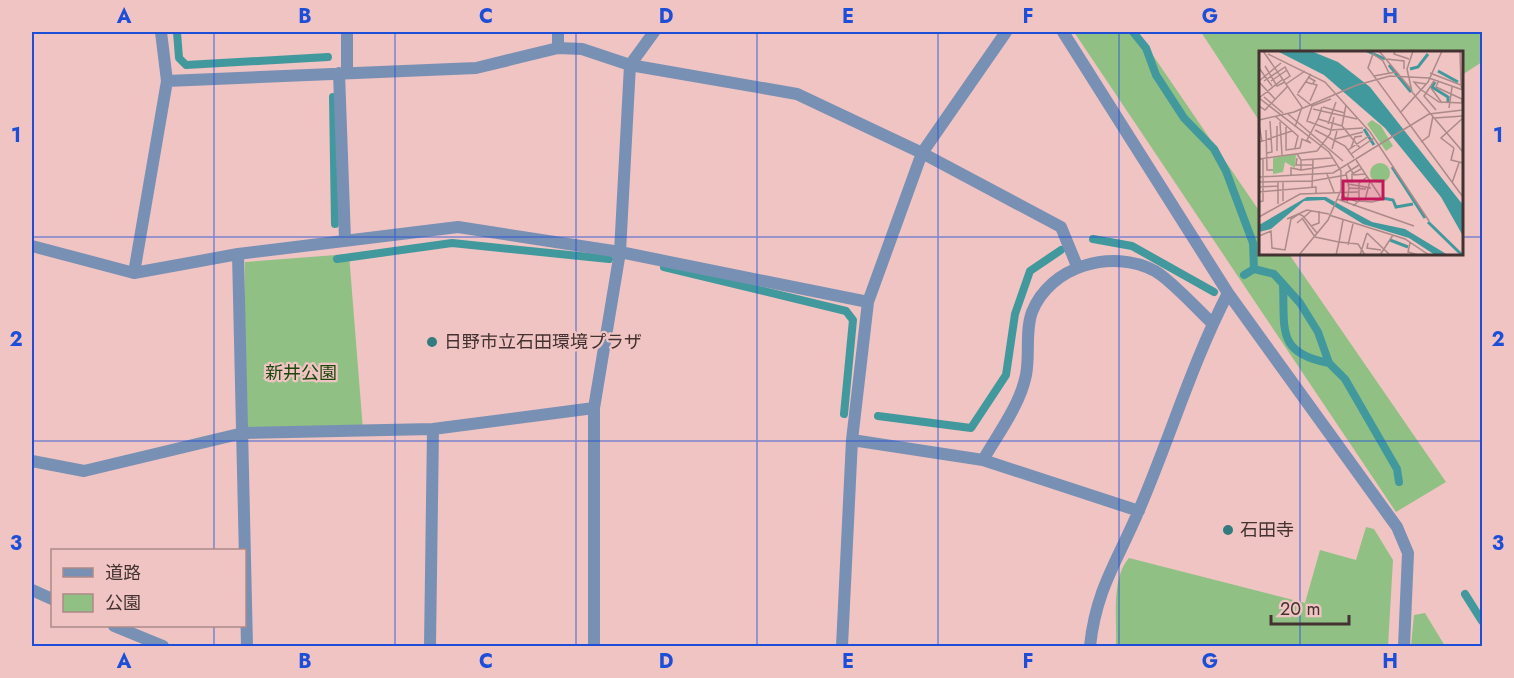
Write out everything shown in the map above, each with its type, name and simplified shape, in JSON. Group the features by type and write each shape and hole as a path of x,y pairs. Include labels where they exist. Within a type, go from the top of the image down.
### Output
{"street":[{"path":"134,273 167,81 161,32"},
{"path":"345,240 343,73 347,32"},
{"path":"558,32 558,48"},
{"path":"594,646 594,408 620,252 630,64 654,32"},
{"path":"842,646 852,440 868,302 922,153 1006,32"},
{"path":"1063,32 1228,293 1397,527 1408,553 1404,646"},
{"path":"167,81 476,68 558,48 582,49 630,64 797,94 922,153 1061,227 1077,266"},
{"path":"32,246 134,273 238,254 458,227 620,252 868,302"},
{"path":"238,254 246,549"},
{"path":"983,460 1014,406 1026,376 1032,313 1047,285 1077,266 1119,261 1155,271 1212,323"},
{"path":"1090,646 1093,618 1111,565 1139,511 1212,323 1228,293"},
{"path":"32,461 84,471 243,433 433,429 594,408"},
{"path":"430,646 433,429"},
{"path":"852,440 983,460 1139,511"},
{"path":"246,561 248,646"},
{"path":"32,590 51,599"},
{"path":"116,627 163,646"}],"green space":[{"path":"1074,32 1137,32 1259,211 1259,255 1290,255 1446,482 1396,512"},
{"path":"1201,32 1482,32 1482,62 1463,74 1463,51 1259,51 1259,120"},
{"name":"新井公園","path":"349,254 363,430 243,433 245,262"},
{"path":"1366,527 1374,529 1393,560 1388,646 1116,646 1117,588 1123,566 1129,558 1305,603 1320,550 1356,560"},
{"path":"1425,613 1445,646 1411,646 1414,615"}],"waterway":[{"path":"177,32 179,58 186,65 328,57"},
{"path":"1133,32 1146,48 1156,75 1184,118 1214,149 1226,171 1253,243 1254,269 1274,274 1300,303 1318,332 1329,363 1345,379 1397,469 1399,482"},
{"path":"333,97 335,224"},
{"path":"1093,239 1132,246 1214,292"},
{"path":"337,259 452,243 609,259"},
{"path":"878,416 971,428 1006,375 1015,314 1030,271 1061,250"},
{"path":"664,267 846,311 853,320 844,414"},
{"path":"1244,275 1254,269"},
{"path":"1283,284 1284,327 1292,346 1312,359 1329,363"},
{"path":"1465,594 1482,621"}],"place":[{"name":"日野市立石田環境プラザ","path":"432,342"},
{"name":"石田寺","path":"1228,530"}]}
